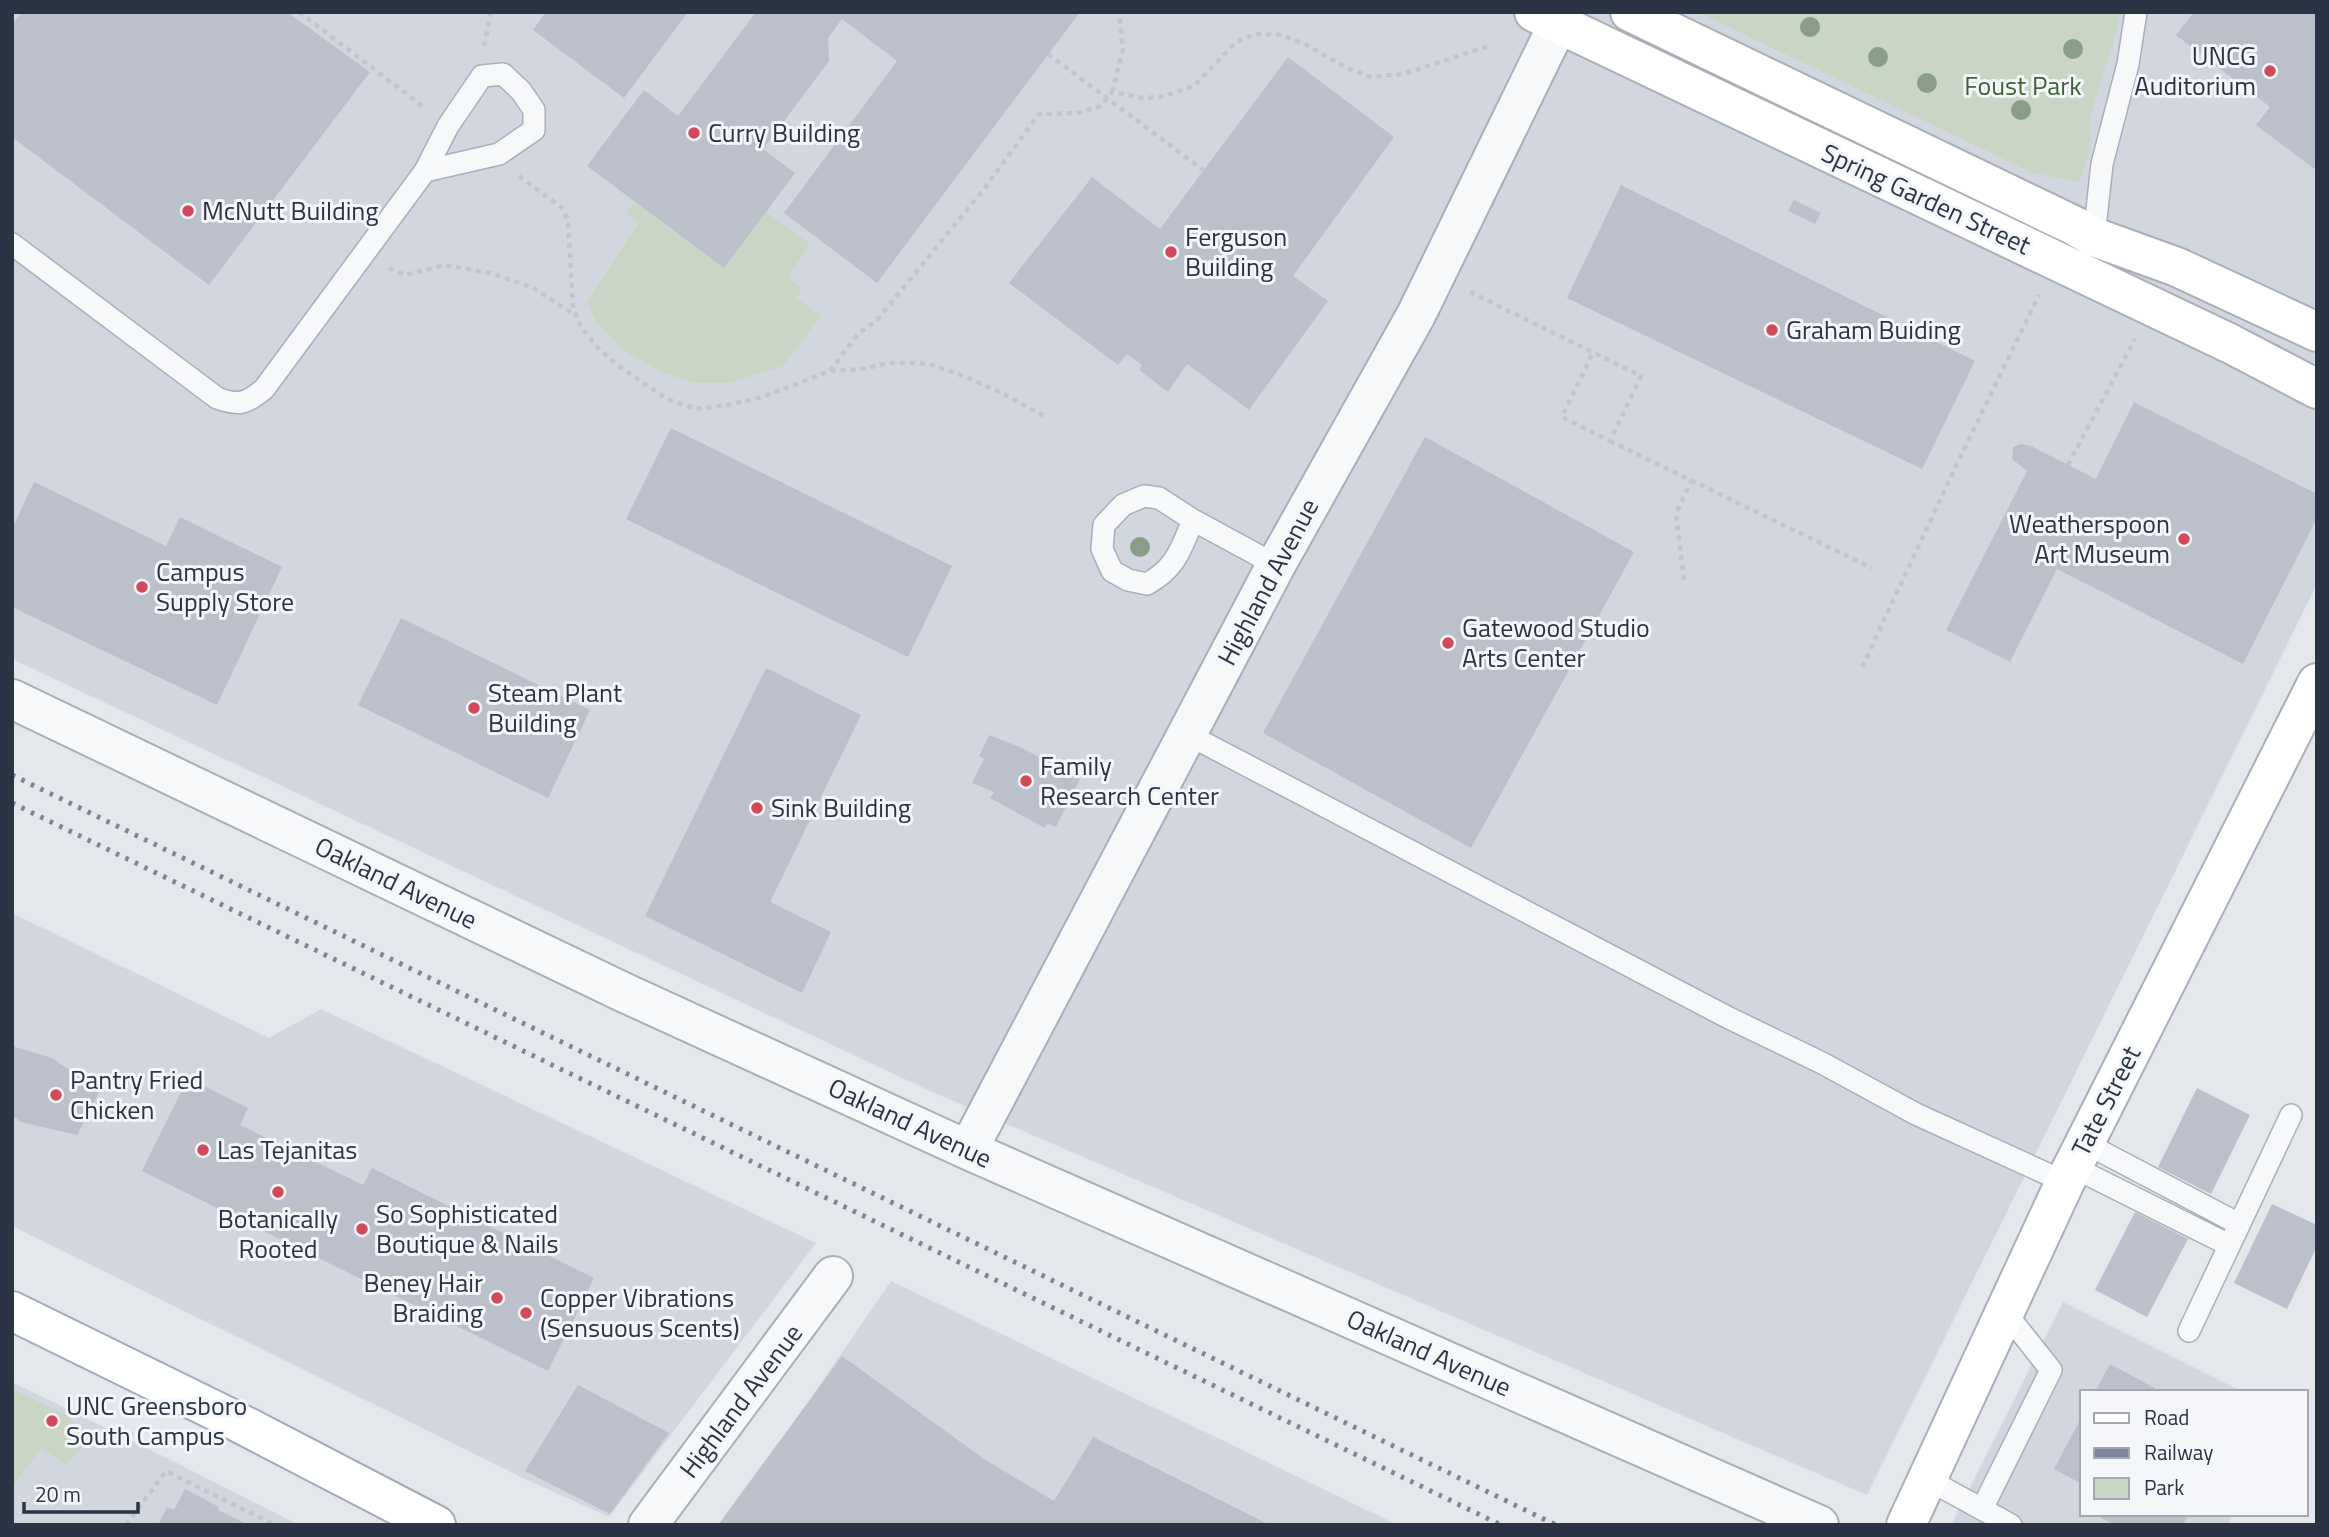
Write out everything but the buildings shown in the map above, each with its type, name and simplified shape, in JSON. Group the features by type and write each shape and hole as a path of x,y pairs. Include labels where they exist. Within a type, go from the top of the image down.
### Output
{"main road":[{"name":"Spring Garden Street","path":"1630,12 2075,226 2086,254"},
{"name":"Spring Garden Street","path":"1552,16 2086,254 2231,344 2317,389"},
{"name":"Spring Garden Street","path":"2086,254 2177,267 2317,332"},
{"name":"Tate Street","path":"1906,1525 2074,1164 2317,682"},
{"path":"12,1311 228,1417 436,1525"}],"street":[{"name":"Highland Avenue","path":"968,1150 1276,565 1416,315 1552,16"},
{"name":"Oakland Avenue","path":"12,699 625,993 968,1150 1819,1525"},
{"name":"Highland Avenue","path":"648,1525 832,1276"}],"lane":[{"path":"2086,254 2102,164 2128,64 2136,12"},
{"path":"12,244 217,398 234,404 250,401 264,389 425,171 448,126 482,76 503,74 521,91 534,110 534,130 499,154 425,171"},
{"path":"1193,520 1180,552 1164,575 1147,584 1128,580 1112,570 1102,549 1104,526 1123,505 1144,496 1158,498 1276,565"},
{"path":"1187,734 1916,1114 2074,1164 2239,1224"},
{"path":"2189,1331 2291,1115"},
{"path":"2074,1164 2229,1245"},
{"path":"1982,1509 2051,1370 2005,1312"},
{"path":"1927,1479 2011,1525"}],"path":[{"path":"299,12 448,126"},
{"path":"830,371 858,334 877,320 984,188 1039,114 1077,113 1101,106 1112,92 1124,50 1119,12"},
{"path":"1112,92 1143,98 1161,97 1194,86 1236,42 1255,34 1281,35 1371,77 1403,74 1489,46"},
{"path":"1048,54 1203,170"},
{"path":"499,154 521,178 562,208 568,220 573,308 597,348 667,399 696,409 728,405 762,397 830,371 862,369 890,363 917,363 933,365 1002,393 1044,416"},
{"path":"363,255 405,275 445,265 490,272 532,287 577,317"},
{"path":"1863,667 2044,285"},
{"path":"1465,290 1641,376 1610,441"},
{"path":"2068,465 2138,333"},
{"path":"1593,352 1562,416 1872,568"},
{"path":"1684,580 1676,514 1691,481"},
{"path":"127,1525 166,1471 275,1525"}],"shaded area":[{"path":"12,12 2317,12 2317,584 1867,1495 928,1090 12,659"},
{"path":"12,913 269,1038 321,1009 816,1243 609,1517 521,1477 12,1226"},
{"path":"891,1281 1398,1525 724,1525"},
{"path":"2063,1302 2239,1390 2080,1390 2080,1516 2232,1516 2228,1525 1951,1525"},
{"name":"UNC Greensboro South Campus","path":"12,1382 173,1461 299,1525 12,1525"}],"green space":[{"name":"Foust Park","path":"1698,12 2120,12 2118,27 2090,117 2090,151 2079,182 2033,173"},
{"path":"635,202 724,268 766,212 810,244 788,277 802,289 796,298 821,316 783,366 728,383 695,383 662,372 623,350 597,323 587,302 639,223 626,213"},
{"path":"12,1389 70,1417 72,1423 86,1430 86,1436 77,1454 65,1464 42,1448 12,1487"}],"railway":[{"path":"12,775 1556,1525"},
{"path":"12,803 1501,1525"}],"place":[{"name":"UNCG Auditorium","path":"2270,71"},
{"name":"Curry Building","path":"694,133"},
{"name":"McNutt Building","path":"188,211"},
{"name":"Ferguson Building","path":"1171,252"},
{"name":"Graham Buiding","path":"1772,330"},
{"name":"Weatherspoon Art Museum","path":"2184,539"},
{"name":"Campus Supply Store","path":"142,587"},
{"name":"Gatewood Studio Arts Center","path":"1448,643"},
{"name":"Steam Plant Building","path":"474,708"},
{"name":"Family Research Center","path":"1026,781"},
{"name":"Sink Building","path":"757,808"},
{"name":"Pantry Fried Chicken","path":"56,1095"},
{"name":"Las Tejanitas","path":"203,1150"},
{"name":"Botanically Rooted","path":"278,1192"},
{"name":"So Sophisticated Boutique & Nails","path":"362,1229"},
{"name":"Beney Hair Braiding","path":"497,1298"},
{"name":"Copper Vibrations (Sensuous Scents)","path":"526,1313"},
{"name":"UNC Greensboro South Campus","path":"52,1421"}]}
